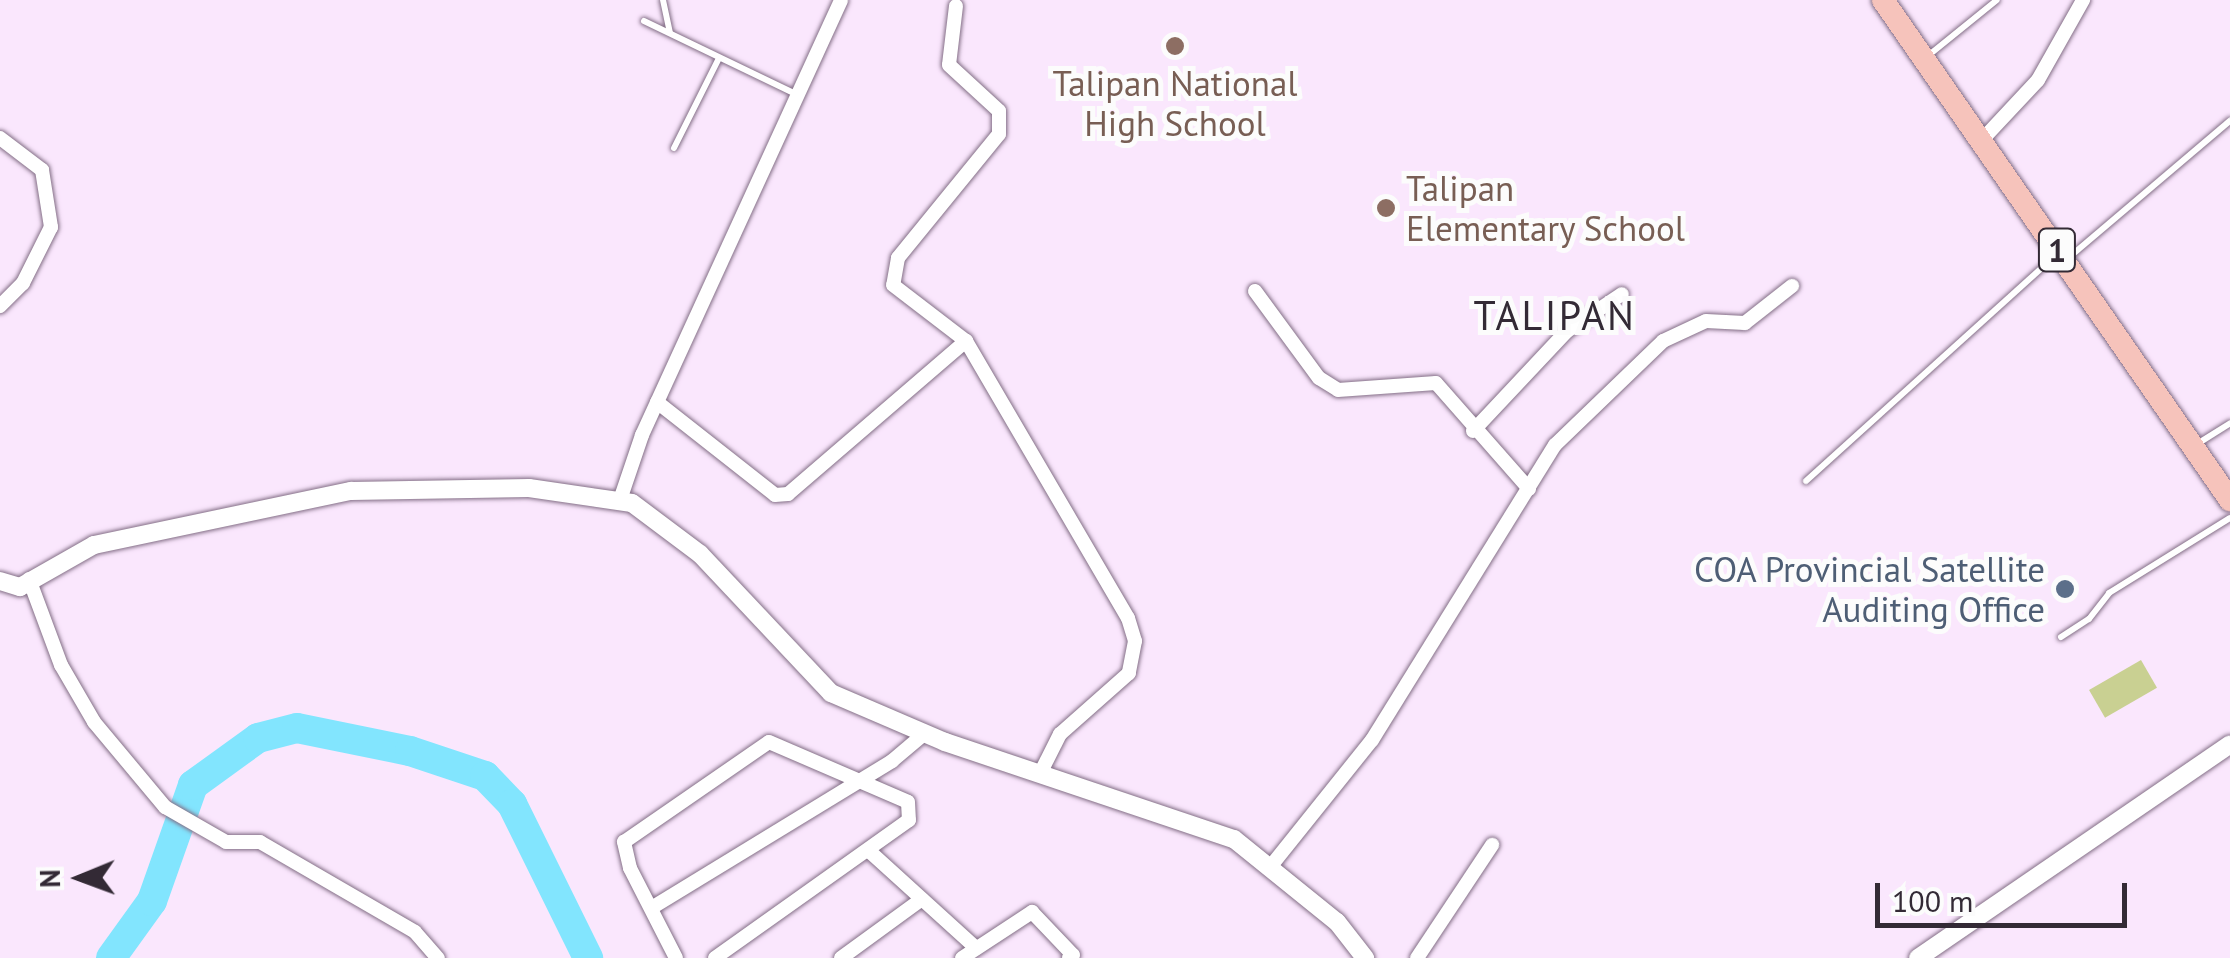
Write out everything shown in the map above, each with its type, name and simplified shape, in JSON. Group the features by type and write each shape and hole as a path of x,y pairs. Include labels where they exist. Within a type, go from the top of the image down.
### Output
{"highway":[{"name":"1","path":"1886,1 2230,500"}],"street":[{"path":"620,500 657,402 841,0"},
{"path":"1981,140 2038,80 2083,0"},
{"path":"956,6 949,65 1000,111 999,134 898,258 893,285 966,340 1128,618 1135,642 1129,673 1060,734 1040,774"},
{"path":"0,138 42,170 51,227 22,283 0,306"},
{"path":"1271,866 1372,740 1555,445 1664,340 1706,321 1745,323 1792,286"},
{"path":"1255,291 1319,378 1338,390 1436,383 1473,431 1529,489"},
{"path":"1473,431 1567,331 1622,294"},
{"path":"657,402 775,495 788,494 966,340"},
{"path":"0,581 20,587 94,546 351,491 529,488 620,500 656,518 700,554 831,693 924,734 1234,839 1337,922 1365,958"},
{"path":"29,580 61,665 94,722 165,807 226,842 260,842 415,932 438,958"},
{"path":"653,907 924,734"},
{"path":"676,958 630,868 624,842 768,742 908,802 913,811 868,850 715,958"},
{"path":"1918,958 1938,953 2230,744"},
{"path":"1417,958 1492,845"},
{"path":"868,850 976,948"},
{"path":"842,958 922,899"},
{"path":"962,958 1032,912 1073,955 1069,958"}],"lane":[{"path":"664,0 671,33"},
{"path":"1924,58 1997,0"},
{"path":"644,21 798,95"},
{"path":"674,148 719,58"},
{"path":"1806,481 2062,258 2230,120"},
{"path":"2192,447 2230,423"},
{"path":"2060,637 2089,620 2109,593 2230,518"}],"green space":[{"path":"2141,660 2157,688 2105,718 2089,690"}],"waterway":[{"path":"111,958 152,901 193,785 258,738 297,728 410,751 485,776 512,804 588,958"}],"place":[{"name":"Talipan National High School","path":"1175,46"},
{"name":"Talipan Elementary School","path":"1386,208"},
{"name":"COA Provincial Satellite Auditing Office","path":"2065,589"}],"district":[{"name":"TALIPAN","path":"1555,315"}]}
